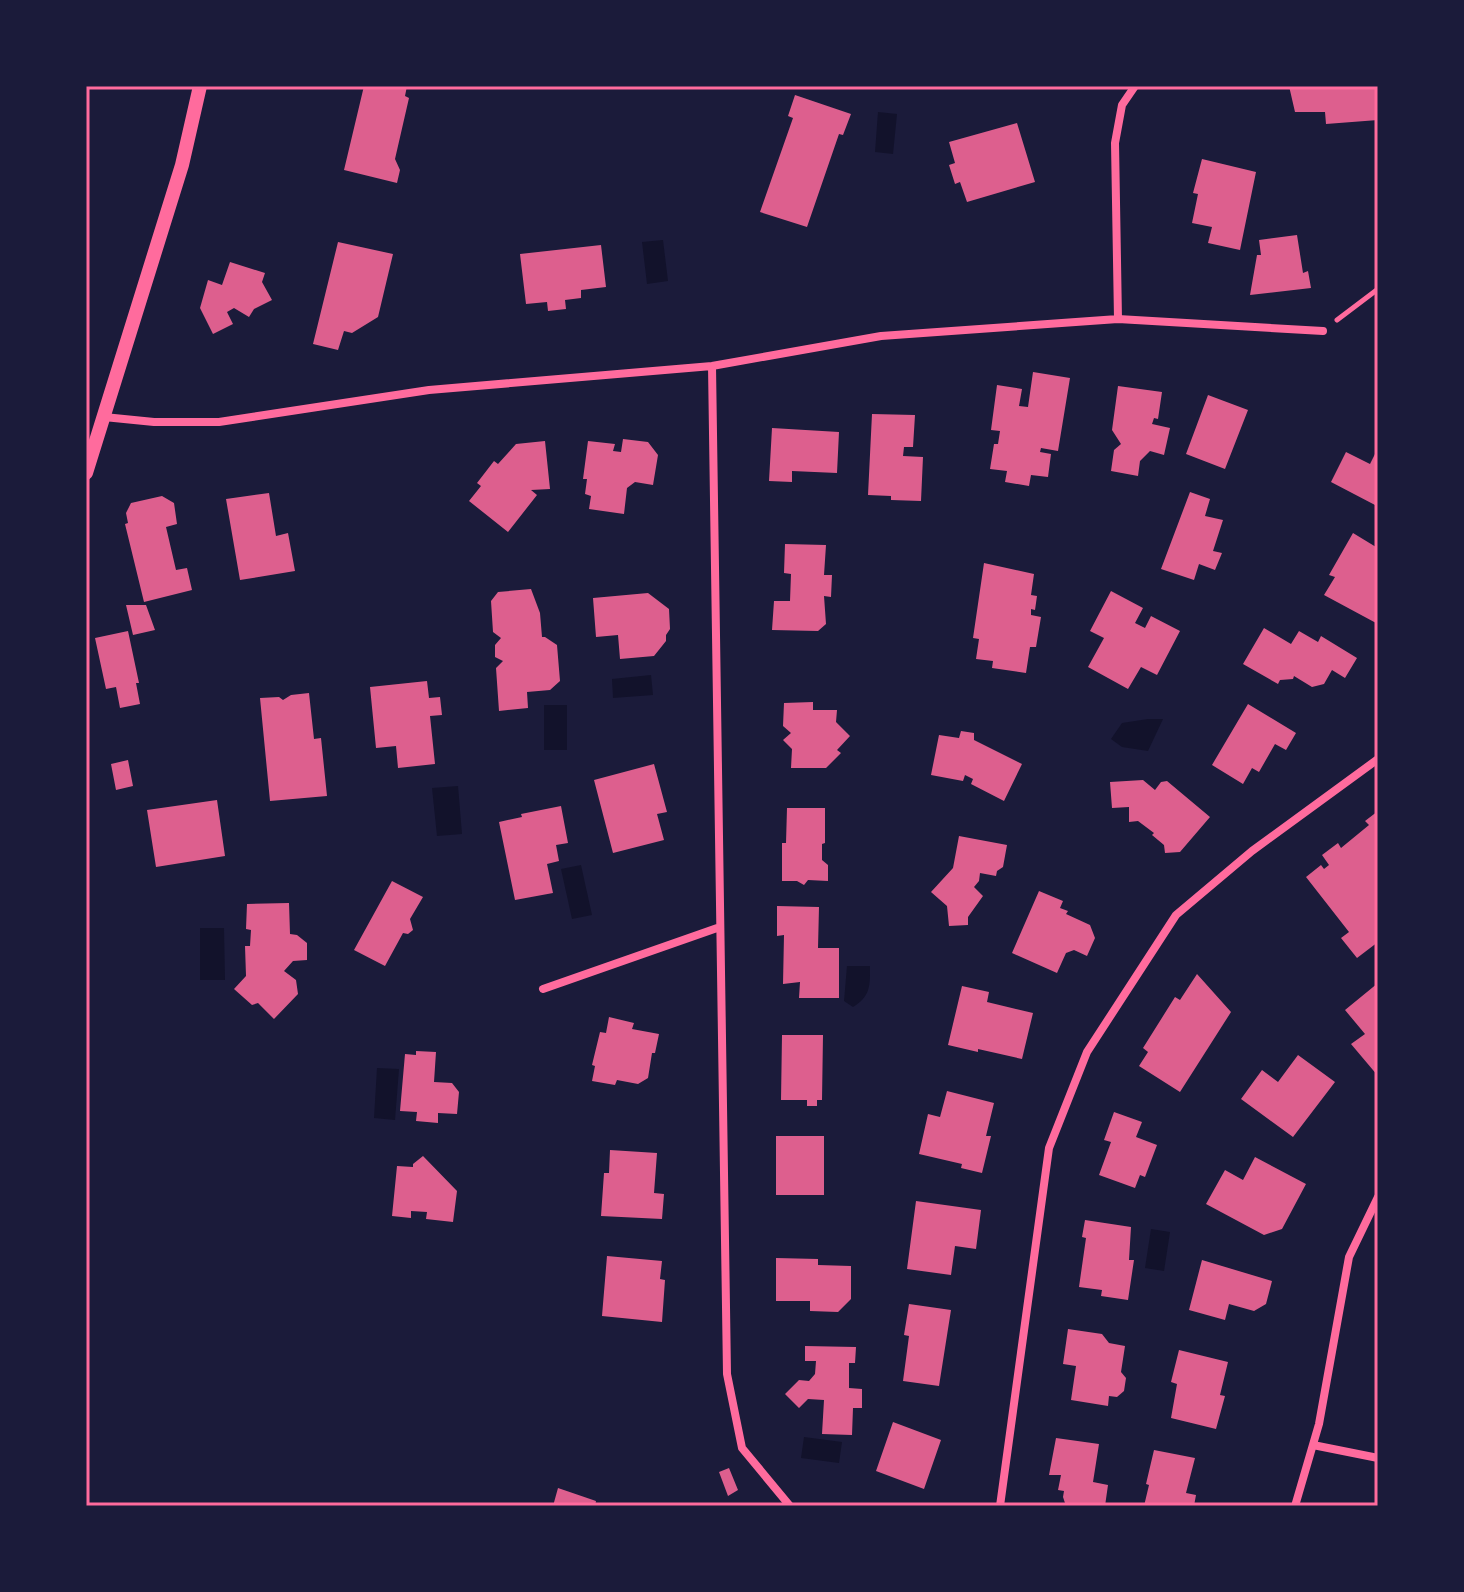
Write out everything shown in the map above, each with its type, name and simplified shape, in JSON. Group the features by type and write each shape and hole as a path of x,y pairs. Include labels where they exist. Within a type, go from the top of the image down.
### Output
{"street":[{"path":"86,473 182,165 200,86"},
{"path":"1118,319 1115,143 1122,105 1135,86"},
{"path":"104,417 154,422 219,422 429,390 712,366 881,336 1118,319 1323,331"},
{"path":"712,366 727,1374 742,1448 790,1506"},
{"path":"1000,1506 1049,1148 1087,1052 1176,915 1252,851 1378,759"},
{"path":"543,989 720,927"},
{"path":"1295,1506 1313,1445 1349,1257 1378,1197"},
{"path":"1313,1445 1378,1458"}],"path":[{"path":"1323,331 1378,289"}],"shaded area":[{"path":"878,112 897,114 893,154 875,152"},
{"path":"663,240 668,281 647,284 642,242"},
{"path":"651,675 653,695 613,698 612,679"},
{"path":"544,705 567,705 567,750 544,750"},
{"path":"1163,719 1148,751 1122,747 1111,739 1122,723"},
{"path":"458,786 462,834 437,836 432,788"},
{"path":"581,865 592,915 572,919 561,869"},
{"path":"200,928 224,928 225,980 200,980"},
{"path":"847,966 870,966 868,990 853,1007 844,1001"},
{"path":"377,1068 399,1069 395,1120 374,1118"},
{"path":"1151,1229 1170,1232 1164,1271 1145,1268"},
{"path":"804,1437 842,1442 839,1463 801,1458"}],"building":[{"path":"364,86 407,86 405,96 409,98 395,159 400,170 397,183 344,170"},
{"path":"1289,86 1378,86 1378,120 1326,124 1325,112 1295,112"},
{"path":"795,95 851,114 843,135 839,134 807,227 760,212 793,118 788,116"},
{"path":"1017,123 1035,182 967,202 960,182 955,184 949,165 955,163 949,142"},
{"path":"1202,159 1256,172 1240,250 1208,243 1212,227 1192,223 1198,194 1193,193"},
{"path":"1297,235 1303,273 1308,271 1311,288 1250,295 1257,255 1261,255 1259,240"},
{"path":"338,242 393,254 378,317 352,333 344,331 338,350 313,344"},
{"path":"601,245 606,287 581,290 581,298 565,300 566,309 548,311 547,302 526,304 520,254"},
{"path":"230,262 265,273 262,282 272,300 254,309 249,317 234,308 227,312 233,324 213,334 200,308 208,280 222,285"},
{"path":"1033,372 1070,378 1058,451 1041,448 1040,452 1051,454 1048,477 1031,475 1029,486 1005,482 1007,471 990,469 994,444 998,444 1000,431 991,430 997,385 1022,389 1019,406 1028,407"},
{"path":"1118,386 1162,392 1158,419 1154,418 1152,424 1170,428 1164,455 1150,451 1140,461 1138,476 1111,471 1114,450 1121,444 1112,430"},
{"path":"1208,395 1248,410 1225,469 1186,454"},
{"path":"872,414 915,415 913,447 904,447 903,456 923,457 921,501 868,495"},
{"path":"772,428 839,432 837,473 792,471 792,482 769,481"},
{"path":"623,439 648,442 658,455 653,485 635,482 627,488 624,514 589,509 591,496 585,494 587,479 583,479 588,441 615,444 613,451 621,452"},
{"path":"545,441 550,489 531,490 537,495 508,532 469,501 481,486 477,483 494,461 498,464 516,444"},
{"path":"1378,448 1378,499 1375,505 1331,482 1346,452 1370,464"},
{"path":"1190,492 1210,499 1205,516 1223,520 1213,551 1222,553 1215,570 1199,564 1194,580 1161,569"},
{"path":"269,493 276,536 288,533 295,571 240,580 226,499"},
{"path":"162,496 174,503 177,524 166,527 176,570 187,568 192,590 144,602 125,524 128,523 126,513 131,503"},
{"path":"1353,533 1376,547 1378,552 1376,623 1324,595 1335,577 1329,575"},
{"path":"785,544 826,545 824,575 832,575 831,597 824,596 826,624 818,631 772,630 774,601 790,601 791,574 784,573"},
{"path":"984,563 1034,574 1031,595 1037,596 1031,615 1041,617 1036,647 1030,647 1026,673 992,668 993,661 976,659 979,639 973,638"},
{"path":"531,589 540,613 542,637 557,645 560,681 550,690 527,692 528,708 499,711 496,668 503,661 495,657 495,645 501,638 493,632 491,601 498,592"},
{"path":"1111,591 1143,608 1135,623 1145,628 1151,616 1180,631 1157,675 1141,667 1128,689 1088,667 1104,638 1090,631"},
{"path":"648,593 669,609 670,629 666,641 654,656 620,659 618,635 596,637 593,598"},
{"path":"126,605 146,605 155,630 133,635"},
{"path":"1264,628 1291,644 1299,631 1318,642 1321,636 1357,658 1345,678 1332,670 1324,684 1312,687 1294,676 1293,679 1280,680 1278,684 1243,664"},
{"path":"128,631 139,683 136,683 140,704 120,708 116,687 106,689 95,638"},
{"path":"427,681 429,698 440,697 442,715 430,716 435,764 398,768 396,746 376,748 370,687"},
{"path":"309,693 314,739 321,738 327,796 270,801 260,698 279,697 283,700 291,695"},
{"path":"813,702 813,710 837,710 836,722 850,736 837,750 841,753 826,768 791,768 792,749 783,740 791,733 783,726 784,703"},
{"path":"1248,704 1296,733 1286,750 1275,744 1259,772 1252,768 1243,784 1212,765"},
{"path":"961,731 974,733 974,740 1022,764 1004,801 971,784 973,779 965,775 963,781 931,775 939,735 959,738"},
{"path":"128,760 133,786 116,790 111,764"},
{"path":"654,764 667,812 657,814 664,840 613,853 594,780"},
{"path":"1143,780 1155,790 1161,782 1167,781 1210,817 1180,852 1165,853 1164,845 1152,835 1154,833 1138,821 1129,822 1129,807 1112,808 1110,782"},
{"path":"217,800 225,856 156,867 147,810"},
{"path":"561,806 568,843 556,845 559,861 547,864 553,893 515,900 499,822"},
{"path":"787,808 825,808 822,860 828,865 828,881 808,880 804,885 797,881 782,881 782,843 786,843"},
{"path":"1378,811 1378,942 1357,958 1341,938 1349,932 1306,877 1321,865 1324,869 1329,865 1322,855 1338,843 1341,848 1369,825 1365,821"},
{"path":"959,836 1007,845 1003,867 996,876 980,873 974,887 983,896 968,917 968,925 949,926 947,906 931,892 953,868"},
{"path":"392,881 423,897 410,919 413,930 403,933 385,966 354,950"},
{"path":"1039,891 1063,901 1060,908 1090,925 1095,938 1087,956 1074,950 1066,953 1057,973 1012,953"},
{"path":"289,903 290,934 307,943 307,960 293,961 284,971 296,980 298,994 274,1019 258,1003 252,1005 234,989 246,976 245,946 250,946 251,930 246,929 247,904"},
{"path":"777,906 819,907 818,948 839,948 839,998 799,998 800,982 783,984 784,935 777,936"},
{"path":"1197,974 1231,1012 1180,1092 1139,1066 1148,1052 1143,1048 1175,997 1180,1000"},
{"path":"1378,983 1378,1076 1351,1044 1365,1034 1345,1010"},
{"path":"962,986 989,992 987,1002 1033,1013 1022,1059 948,1045"},
{"path":"609,1017 634,1023 632,1029 659,1034 648,1078 638,1084 617,1080 615,1085 592,1081 595,1066 592,1065 600,1032 606,1033"},
{"path":"782,1035 823,1035 822,1100 817,1100 817,1106 807,1106 807,1100 781,1100"},
{"path":"416,1051 436,1052 434,1082 452,1083 459,1092 457,1114 438,1113 438,1123 416,1121 417,1112 400,1111 405,1054 416,1055"},
{"path":"1298,1055 1335,1082 1293,1137 1241,1099 1262,1070 1278,1082"},
{"path":"947,1091 994,1103 986,1136 991,1136 982,1173 961,1168 962,1164 919,1154 928,1114 940,1117"},
{"path":"1114,1112 1142,1122 1136,1137 1157,1145 1145,1177 1140,1175 1135,1188 1099,1175 1111,1142 1104,1140"},
{"path":"776,1136 824,1136 824,1195 776,1195"},
{"path":"610,1150 657,1153 654,1193 664,1194 662,1219 601,1216 604,1173 609,1173"},
{"path":"423,1156 457,1191 453,1222 426,1219 427,1212 411,1211 411,1218 392,1216 397,1166 413,1167"},
{"path":"1255,1157 1306,1184 1282,1229 1264,1235 1206,1204 1225,1170 1243,1180"},
{"path":"916,1201 981,1210 976,1249 955,1246 951,1275 907,1269"},
{"path":"1085,1220 1131,1227 1129,1260 1134,1260 1128,1300 1101,1296 1102,1290 1079,1287 1086,1238 1082,1237"},
{"path":"607,1256 662,1261 660,1279 665,1280 662,1322 602,1316"},
{"path":"776,1258 818,1259 818,1265 851,1266 851,1299 838,1312 810,1311 810,1301 776,1301"},
{"path":"1202,1260 1272,1281 1266,1304 1254,1311 1229,1304 1225,1320 1189,1310"},
{"path":"909,1304 951,1310 939,1386 903,1381 909,1336 904,1335"},
{"path":"1068,1329 1102,1334 1109,1343 1125,1346 1121,1372 1126,1378 1124,1391 1117,1397 1109,1396 1108,1406 1071,1400 1076,1366 1063,1364"},
{"path":"805,1346 856,1347 855,1363 849,1363 849,1388 862,1389 862,1408 853,1408 852,1435 822,1434 824,1400 808,1399 799,1408 785,1394 799,1380 809,1381 815,1374 816,1361 805,1361"},
{"path":"1179,1350 1228,1362 1220,1395 1225,1396 1216,1429 1171,1418 1177,1384 1171,1382"},
{"path":"893,1422 941,1440 924,1489 876,1471"},
{"path":"1056,1438 1099,1444 1093,1482 1108,1485 1105,1506 1066,1506 1064,1491 1058,1490 1061,1475 1049,1475"},
{"path":"1154,1450 1195,1458 1186,1493 1196,1495 1194,1506 1144,1506"},
{"path":"729,1468 738,1490 728,1496 719,1472"},
{"path":"558,1488 596,1501 595,1506 553,1506"}]}
